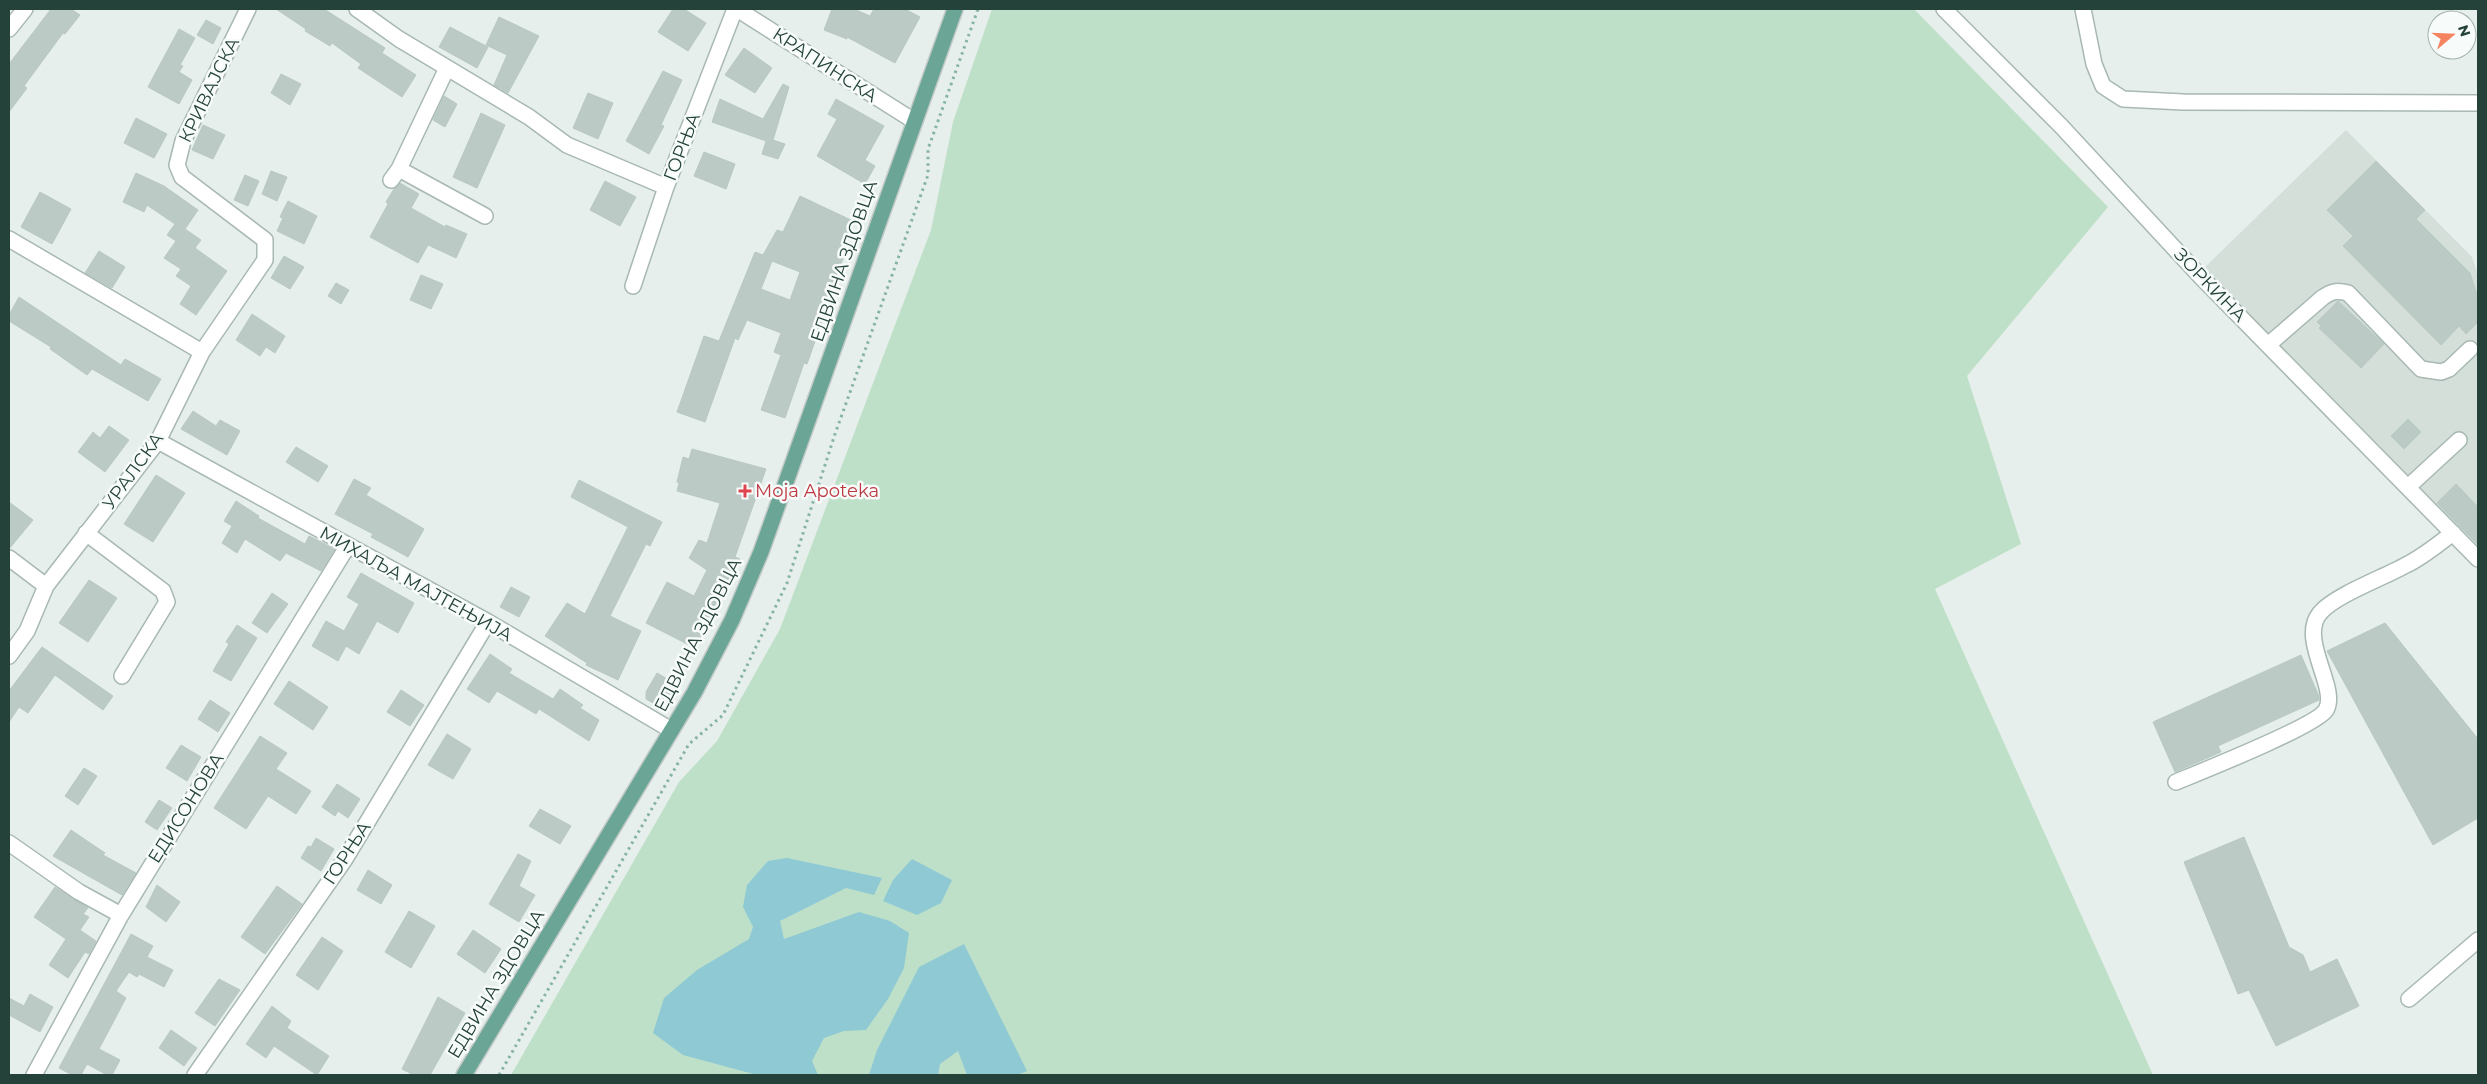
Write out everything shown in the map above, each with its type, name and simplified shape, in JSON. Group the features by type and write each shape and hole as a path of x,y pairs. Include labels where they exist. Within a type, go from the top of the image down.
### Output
{"main road":[{"name":"ЕДВИНА ЗДОВЦА","path":"464,1075 694,693 732,620 761,552 955,9"}],"street":[{"path":"9,29 25,9"},
{"name":"КРИВАЈСКА","path":"202,352 265,260 265,240 182,177 177,165 183,140 248,9"},
{"path":"357,9 399,39 528,117 567,145 666,187"},
{"name":"КРАПИНСКА","path":"736,9 914,121"},
{"name":"ГОРЊА","path":"633,286 666,187 736,9"},
{"name":"ЗОРКИНА","path":"1944,9 2061,126 2200,276 2478,559"},
{"path":"2083,9 2094,64 2103,86 2123,99 2184,102 2478,103"},
{"path":"447,68 395,174 485,216"},
{"path":"9,239 202,352"},
{"path":"2268,344 2322,298 2331,292 2338,291 2348,293 2421,369 2441,372 2449,369 2470,349"},
{"name":"УРАЛСКА","path":"9,656 27,631 46,586 158,441 202,352"},
{"path":"2408,487 2459,440"},
{"name":"МИХАЉА МАЈТЕЊИЈА","path":"158,441 347,547 488,622 671,730"},
{"path":"2176,782 2320,717 2327,708 2329,697 2316,652 2313,624 2321,612 2340,598 2409,564 2453,533"},
{"path":"86,534 162,591 167,602 122,676"},
{"name":"ЕДИСОНОВА","path":"34,1075 120,915 347,547"},
{"path":"9,558 46,586"},
{"name":"ГОРЊА","path":"195,1075 345,859 488,622"},
{"path":"9,843 79,892 120,915"},
{"path":"2409,999 2478,940"}],"shaded area":[{"path":"2346,130 2472,257 2478,275 2478,545 2201,271"}],"green space":[{"path":"992,9 1914,9 2108,207 1967,376 2021,544 1935,589 2153,1075 511,1075 679,782 717,741 780,629 931,230 953,122"}],"water":[{"path":"787,858 882,878 874,895 846,888 780,921 784,939 859,912 890,921 909,933 904,968 888,999 866,1030 844,1031 824,1038 812,1061 818,1075 757,1075 683,1055 653,1033 664,998 697,970 749,939 753,927 743,907 747,885 768,861"},
{"path":"912,859 952,880 941,903 917,915 883,901 893,880"},
{"path":"964,944 1027,1071 1017,1075 967,1075 958,1051 940,1064 938,1075 869,1075 877,1050 919,967"}],"building":[{"path":"51,9 71,9 80,15 65,34 63,33 24,86 27,88 9,112 9,64"},
{"path":"276,9 324,9 385,48 382,53 416,75 402,97 358,68 361,64 332,43 330,46 305,31 306,29"},
{"path":"673,9 684,9 706,23 688,51 658,32"},
{"path":"832,9 854,9 870,16 874,9 905,9 920,17 895,63 847,37 847,39 824,30"},
{"path":"499,17 539,36 508,93 494,85 507,55 486,45"},
{"path":"206,20 221,28 213,44 197,35"},
{"path":"450,27 488,47 477,68 439,47"},
{"path":"179,29 195,38 180,65 183,66 179,72 192,80 179,104 148,87"},
{"path":"744,48 772,68 755,93 725,75"},
{"path":"663,71 682,80 661,125 664,126 649,154 626,141"},
{"path":"281,74 301,84 290,105 271,93"},
{"path":"783,84 789,87 773,140 785,144 778,159 762,154 766,141 712,122 720,99 763,119"},
{"path":"588,93 613,103 598,139 573,128"},
{"path":"444,96 457,104 445,127 433,120"},
{"path":"836,99 884,126 865,160 875,166 865,184 817,156 837,119 828,114"},
{"path":"481,113 505,125 477,188 453,177"},
{"path":"136,118 167,134 154,158 124,143"},
{"path":"203,125 225,135 213,159 192,150"},
{"path":"704,152 735,164 726,189 694,176"},
{"path":"2376,161 2425,210 2416,219 2470,273 2478,298 2478,322 2466,334 2459,326 2441,345 2343,246 2353,236 2327,210"},
{"path":"271,171 287,177 277,201 262,194"},
{"path":"136,173 164,186 198,210 185,229 201,240 195,248 227,271 196,315 180,304 191,286 176,276 181,269 164,258 176,241 167,235 175,224 147,205 144,212 123,202"},
{"path":"245,175 259,181 248,206 234,200"},
{"path":"605,181 636,197 620,226 590,210"},
{"path":"400,183 419,194 411,208 445,227 446,225 467,234 456,258 428,245 418,263 370,237 388,204 386,202"},
{"path":"40,192 71,209 52,244 21,227"},
{"path":"800,196 853,221 837,253 844,256 823,312 825,313 807,364 804,363 785,418 761,410 781,355 774,352 781,333 747,320 738,340 735,338 705,422 677,412 704,336 719,341 755,252 763,255 777,230 783,232","holes":["772,261 800,272 790,300 761,289"]},
{"path":"288,201 317,216 304,244 277,231 283,218 280,217"},
{"path":"99,251 125,267 112,288 85,273"},
{"path":"284,256 304,267 290,289 271,278"},
{"path":"421,275 443,284 431,309 410,300"},
{"path":"336,283 349,290 341,304 328,296"},
{"path":"19,297 121,365 125,359 161,379 148,401 92,369 87,375 50,349 51,347 9,321 9,315"},
{"path":"2338,301 2384,344 2361,368 2319,328 2321,326 2317,322"},
{"path":"252,314 285,336 275,353 266,347 260,356 236,340"},
{"path":"193,411 216,426 220,420 240,431 227,455 181,429"},
{"path":"2408,419 2421,432 2404,449 2391,436"},
{"path":"109,426 129,440 105,472 78,452 93,432 100,438"},
{"path":"296,447 328,466 318,482 286,462"},
{"path":"692,449 766,469 735,557 740,559 695,648 646,623 667,582 694,596 707,570 689,558 699,540 707,543 720,503 677,491 679,483 677,482 683,457 689,459"},
{"path":"156,475 185,493 153,542 124,524"},
{"path":"354,479 371,488 366,495 424,529 408,557 371,537 373,534 335,514"},
{"path":"579,480 662,522 650,546 646,544 610,616 641,631 618,680 586,665 587,663 545,636 567,603 585,614 628,527 571,497"},
{"path":"2456,484 2478,507 2478,545 2437,503"},
{"path":"236,501 259,516 258,518 305,544 309,536 335,549 321,571 286,553 280,561 245,539 237,553 222,543 232,526 224,521"},
{"path":"9,502 33,520 9,549"},
{"path":"361,573 414,603 398,633 377,621 359,654 346,646 338,661 312,646 326,621 344,631 359,604 347,597"},
{"path":"89,580 117,598 88,642 59,623"},
{"path":"511,587 530,597 519,617 500,607"},
{"path":"272,593 288,604 267,633 252,623"},
{"path":"2385,623 2478,739 2478,818 2433,845 2327,651"},
{"path":"237,625 257,638 231,681 213,671 229,644 226,642"},
{"path":"42,647 113,696 103,710 55,675 28,713 19,707 9,722 9,691"},
{"path":"490,654 512,669 509,673 553,699 560,689 583,705 580,708 599,720 589,741 539,709 536,714 497,691 489,703 467,689"},
{"path":"2301,655 2319,700 2218,746 2221,752 2175,772 2153,722"},
{"path":"657,673 676,684 662,708 646,699 646,692"},
{"path":"289,681 328,707 313,730 274,704"},
{"path":"401,690 424,705 410,726 387,712"},
{"path":"210,700 230,713 218,732 198,719"},
{"path":"447,734 471,749 453,779 428,765"},
{"path":"260,736 287,753 276,769 311,791 296,814 268,796 246,829 214,808"},
{"path":"181,745 201,757 187,781 166,768"},
{"path":"84,768 97,776 78,805 65,796"},
{"path":"337,784 360,799 348,818 338,811 335,816 322,807"},
{"path":"159,800 172,808 157,830 145,822"},
{"path":"540,809 571,826 560,844 529,826"},
{"path":"71,830 105,853 103,855 136,873 122,895 53,856"},
{"path":"2244,837 2289,947 2303,955 2310,972 2337,959 2359,1006 2276,1046 2249,990 2238,994 2184,862"},
{"path":"316,838 334,849 321,871 301,858 308,846 311,847"},
{"path":"518,854 531,861 519,886 535,895 519,922 489,904"},
{"path":"368,870 392,885 381,904 357,890"},
{"path":"157,885 180,902 166,922 146,907"},
{"path":"277,886 302,904 265,954 241,937"},
{"path":"55,887 88,908 83,914 89,917 80,930 96,941 89,954 85,952 68,978 49,965 66,939 34,917"},
{"path":"409,911 435,926 411,968 385,952"},
{"path":"473,930 501,949 485,973 457,954"},
{"path":"131,934 153,946 147,957 173,970 164,987 139,974 137,977 129,972 116,991 126,998 99,1049 120,1060 112,1075 107,1075 87,1064 81,1075 72,1075 59,1068"},
{"path":"322,937 343,951 318,990 296,975"},
{"path":"219,979 240,990 215,1026 195,1013"},
{"path":"30,994 53,1007 40,1032 9,1015 9,998 24,1006"},
{"path":"438,997 465,1013 430,1075 414,1075 402,1069"},
{"path":"272,1006 291,1021 287,1028 329,1056 317,1075 274,1046 266,1058 246,1044"},
{"path":"171,1030 197,1048 184,1066 159,1048"}],"place":[{"name":"Moja Apoteka","path":"745,491"}]}
